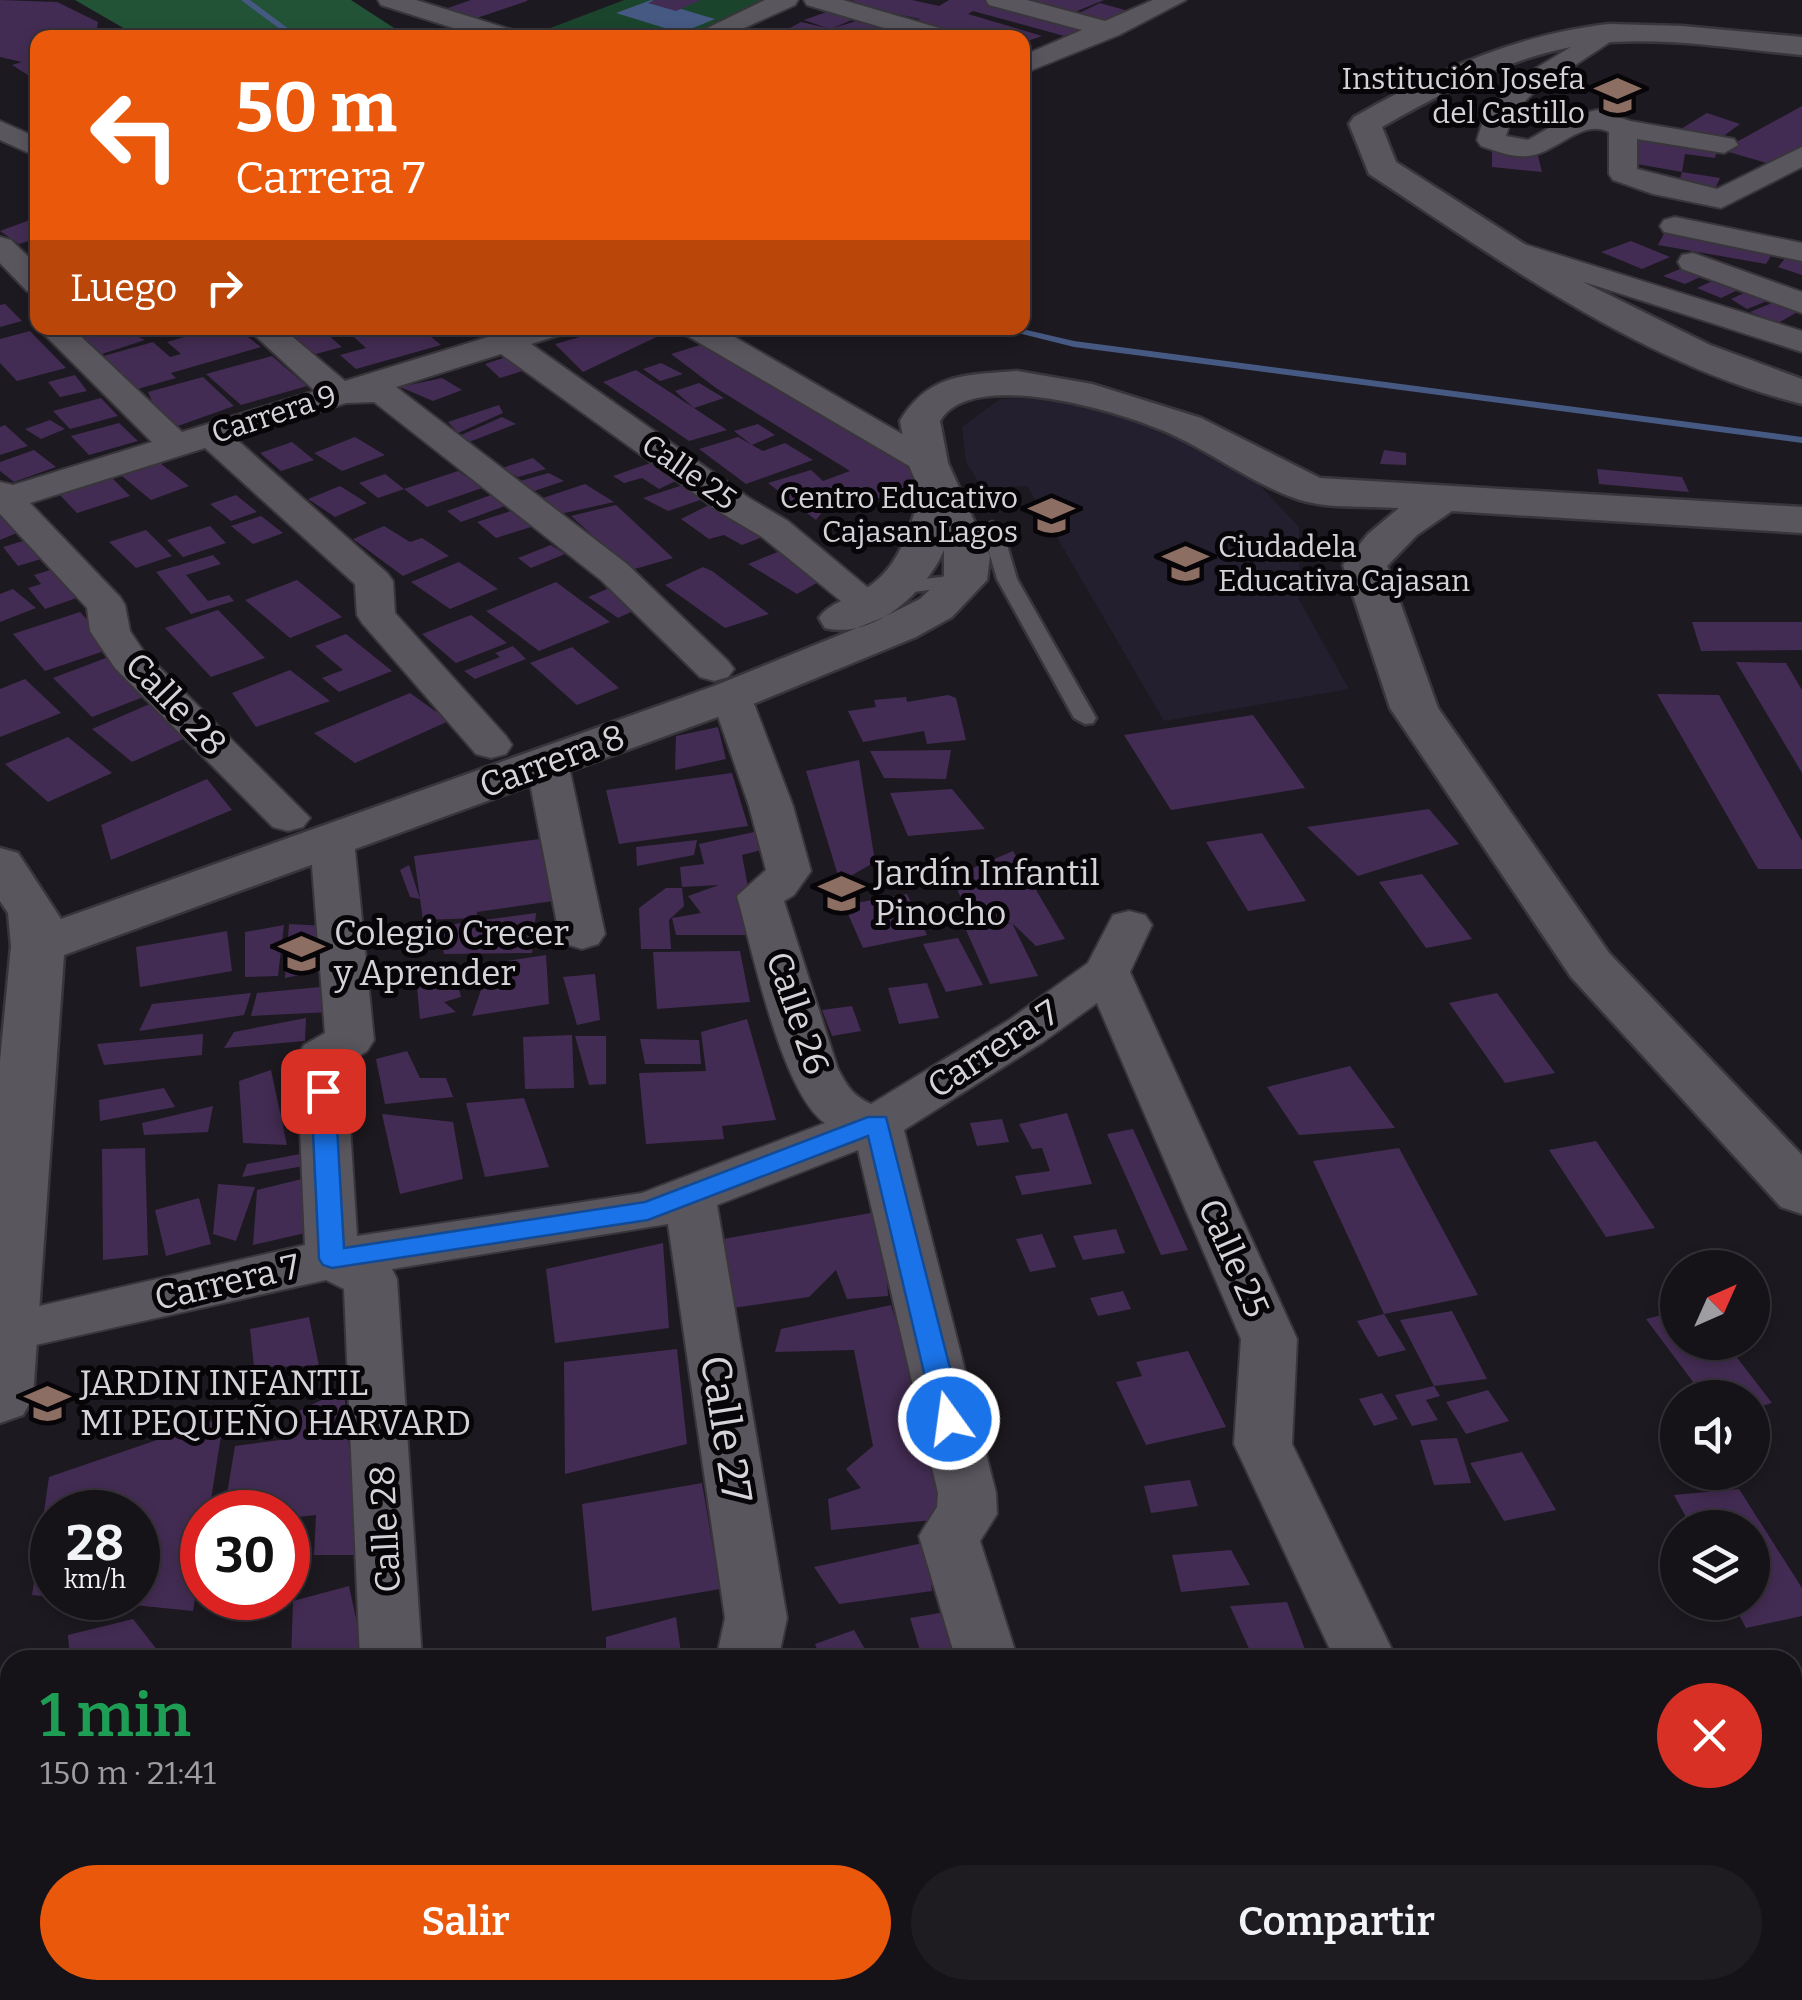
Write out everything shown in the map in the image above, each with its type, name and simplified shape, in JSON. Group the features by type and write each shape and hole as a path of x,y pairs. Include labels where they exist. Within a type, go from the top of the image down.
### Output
{"street":[{"path":"390,0 487,30"},
{"path":"424,11 454,0"},
{"path":"717,30 786,0"},
{"path":"816,0 919,30"},
{"path":"998,0 1110,30"},
{"path":"1030,61 1174,0"},
{"path":"1608,32 1524,87 1500,111 1491,140 1515,148 1535,147 1584,117 1724,146"},
{"path":"1802,46 1608,32 1564,40 1407,98 1365,124 1381,167 1495,244 1574,292 1697,353 1802,392"},
{"path":"1623,128 1623,174 1663,188 1721,199 1802,156"},
{"path":"0,129 30,145"},
{"path":"0,168 30,160"},
{"path":"1675,226 1802,252"},
{"path":"1495,244 1802,342"},
{"path":"0,246 30,276"},
{"path":"1802,284 1729,260 1702,256 1692,259 1802,303"},
{"path":"1646,292 1697,353"},
{"path":"63,335 374,581 376,615 491,745"},
{"path":"271,335 338,393"},
{"name":"Calle 25","path":"463,335 490,346 775,529 951,566"},
{"name":"Carrera 9","path":"2,498 525,335"},
{"path":"708,335 935,478"},
{"path":"951,566 920,421 930,404 975,386 1017,383 1078,392 1187,426 1311,490 1802,520"},
{"name":"Calle 26","path":"338,393 380,392 388,396 614,572 723,682 771,806 789,872 778,885 760,896 818,1079 832,1104 877,1123"},
{"path":"1311,490 1365,565 1414,708 1590,966 1802,1192"},
{"path":"1365,565 1383,539 1407,518 1448,496"},
{"name":"Calle 28","path":"2,498 106,605 110,631 129,660 310,829"},
{"name":"Carrera 8","path":"310,829 491,745 723,682 900,627 936,608 951,566"},
{"name":"Carrera 8","path":"24,927 310,829 547,762 723,682 951,566"},
{"path":"547,762 582,934"},
{"path":"310,829 350,1040 321,1057 332,1259"},
{"path":"0,864 24,927 0,1397"},
{"name":"Calle 25","path":"1118,949 1270,1339 1263,1444 1361,1650"},
{"name":"Carrera 7","path":"5,1334 332,1259 648,1211 690,1197 877,1123 1026,1031 1118,949"},
{"path":"877,1123 967,1492 967,1514 949,1536 984,1650"},
{"name":"Calle 27","path":"690,1197 756,1618 749,1650"},
{"name":"Calle 28","path":"332,1259 370,1280 390,1650"}],"lane":[{"path":"951,566 1085,718"}],"shaded area":[{"name":"Ciudadela Educativa Cajasan","path":"1000,399 1074,401 1177,428 1252,477 1299,527 1299,600 1349,689 1164,721 1027,486 982,488 966,462 962,427"}],"green space":[{"path":"75,0 351,0 397,30 127,30"},
{"path":"624,0 776,0 707,30 545,30"}],"water":[{"path":"651,0 715,19 688,30 671,30 616,13"}],"building":[{"path":"0,0 57,2 98,22 97,30 30,30 30,76 12,65 22,62 0,57"},
{"path":"471,0 527,1 474,19 445,9"},
{"path":"701,0 676,11 648,3"},
{"path":"912,0 939,6 949,0 989,0 1103,30 1079,40 973,11 968,14 1022,30 940,30 914,22 920,19 846,3"},
{"path":"1033,0 1104,0 1075,12"},
{"path":"1100,3 1132,12 1109,23 1077,14"},
{"path":"832,10 856,18 831,29 862,19 889,25 878,30 786,30 801,22 827,28 804,20"},
{"path":"1802,106 1802,146 1770,164 1722,150"},
{"path":"1707,113 1740,124 1714,143 1676,132"},
{"path":"1632,136 1718,148 1715,158 1685,154 1682,172 1631,163"},
{"path":"1492,151 1538,156 1542,172 1492,167"},
{"path":"1682,172 1720,178 1715,189 1668,177 1680,179"},
{"path":"30,220 30,241 19,244 0,231"},
{"path":"1667,228 1775,249 1766,264 1658,245"},
{"path":"1631,241 1670,257 1642,269 1601,252"},
{"path":"1791,251 1802,255 1802,275 1778,267"},
{"path":"1692,264 1711,272 1685,284 1663,276"},
{"path":"1723,276 1746,286 1721,298 1697,288"},
{"path":"1755,288 1777,297 1747,309 1731,299"},
{"path":"1782,299 1801,310 1778,323 1750,312"},
{"path":"5,304 22,321 0,327 0,305"},
{"path":"30,331 66,368 17,381 0,363 0,339"},
{"path":"74,335 135,335 145,340 99,355"},
{"path":"191,335 245,335 261,347 171,373 176,378 134,390 100,357 153,342 170,357 181,354 167,342"},
{"path":"278,335 328,335 342,347 305,357"},
{"path":"352,335 429,335 441,345 356,369 340,355 366,348"},
{"path":"587,335 661,335 583,372 555,344"},
{"path":"713,341 821,403 929,479 853,508 830,490 834,497 816,520 768,483 811,470 823,481 850,471 716,388 671,354"},
{"path":"512,355 532,368 500,378 485,364"},
{"path":"272,356 307,386 241,405 206,374"},
{"path":"661,363 683,374 660,381 643,369"},
{"path":"636,370 727,430 689,441 603,382"},
{"path":"75,375 87,391 60,397 48,382"},
{"path":"203,377 234,406 175,427 155,408 148,392"},
{"path":"442,378 462,390 433,401 400,387"},
{"path":"699,383 724,398 694,408 675,391"},
{"path":"101,398 118,416 70,429 53,411"},
{"path":"499,405 503,413 458,433 448,422"},
{"path":"502,417 516,424 469,442 459,436"},
{"path":"50,420 65,429 41,439 25,429"},
{"path":"119,423 138,441 89,455 71,436"},
{"path":"758,424 775,435 752,445 734,431"},
{"path":"5,425 28,446 0,455 0,427"},
{"path":"355,437 385,455 342,471 314,453"},
{"path":"738,437 763,451 785,443 813,460 746,484 699,449"},
{"path":"292,442 314,460 281,471 260,453"},
{"path":"34,450 56,467 14,482 0,471 0,462"},
{"path":"1384,450 1406,453 1406,465 1380,464"},
{"path":"533,458 546,469 518,477 502,468"},
{"path":"656,461 684,477 659,489 642,478 624,483 613,476"},
{"path":"160,463 189,486 151,500 122,476"},
{"path":"1597,469 1682,477 1689,492 1599,484"},
{"path":"458,471 482,488 427,507 404,489"},
{"path":"549,473 564,481 531,492 520,481"},
{"path":"385,474 404,489 378,498 359,483"},
{"path":"109,475 130,496 77,513 56,491"},
{"path":"689,483 712,496 668,511 643,498"},
{"path":"585,484 614,502 560,514 540,499"},
{"path":"340,486 367,503 335,517 308,499"},
{"path":"236,495 257,512 231,521 210,504"},
{"path":"491,495 505,506 461,522 447,511"},
{"path":"717,501 768,535 742,545 724,535 709,539 681,519"},
{"path":"616,505 673,558 631,570 571,516"},
{"path":"0,510 19,532 0,540"},
{"path":"511,511 531,527 496,538 477,522"},
{"path":"261,516 283,533 253,544 231,526"},
{"path":"210,526 226,543 183,557 167,540"},
{"path":"384,526 410,542 422,538 449,556 403,576 353,539"},
{"path":"146,530 172,556 136,568 109,542"},
{"path":"36,537 51,556 18,566 3,547"},
{"path":"551,545 565,554 531,568 518,558"},
{"path":"785,549 824,579 797,594 748,564"},
{"path":"213,555 221,564 186,575 208,601 229,595 234,601 191,614 156,572"},
{"path":"459,562 498,589 450,609 411,582"},
{"path":"63,566 88,594 45,609 28,588 41,584 34,575"},
{"path":"703,567 769,614 725,628 665,585"},
{"path":"297,580 342,617 290,638 245,600"},
{"path":"556,582 610,622 539,651 486,611"},
{"path":"612,587 642,607 618,618 588,597"},
{"path":"13,589 36,608 0,622 0,594"},
{"path":"218,610 265,658 211,677 165,628"},
{"path":"80,612 113,648 45,671 13,634"},
{"path":"471,615 507,643 456,663 422,634"},
{"path":"1692,622 1802,622 1802,650 1701,651"},
{"path":"346,634 392,671 339,692 322,678 343,670 315,646"},
{"path":"513,646 526,659 475,679 464,671 500,657 495,653"},
{"path":"572,647 619,688 577,705 530,663"},
{"path":"111,656 151,694 92,717 53,678"},
{"path":"1736,662 1786,663 1802,690 1802,773"},
{"path":"290,670 330,701 256,727 232,693"},
{"path":"25,679 61,713 0,737 0,689"},
{"path":"410,693 449,721 355,763 314,733"},
{"path":"1657,694 1719,695 1802,841 1802,869 1758,869"},
{"path":"948,695 956,698 966,740 927,744 924,731 863,742 848,711 876,707 874,700 906,697 907,702"},
{"path":"152,703 192,735 132,762 92,729"},
{"path":"1253,715 1305,788 1171,810 1124,735"},
{"path":"718,727 726,759 675,770 676,736"},
{"path":"68,737 112,773 48,802 5,764"},
{"path":"951,750 946,779 884,778 870,751"},
{"path":"859,760 875,862 840,882 806,771"},
{"path":"732,773 748,826 619,844 606,790"},
{"path":"207,779 232,810 111,860 101,825"},
{"path":"952,789 985,829 908,836 890,793"},
{"path":"1429,809 1459,844 1358,876 1307,827"},
{"path":"763,830 765,849 742,855 757,935 676,935 672,918 701,913 688,896 719,885 682,887 680,867 704,864 699,844"},
{"path":"1262,833 1306,901 1248,911 1206,842"},
{"path":"547,838 560,900 477,912 477,918 423,920 414,856"},
{"path":"697,840 694,855 637,866 636,847"},
{"path":"1013,851 1065,939 1036,946 1012,923 970,920 952,877"},
{"path":"409,865 420,899 410,897 400,870"},
{"path":"1422,874 1472,939 1426,948 1379,882"},
{"path":"666,888 682,888 684,906 669,920 671,949 641,949 639,908"},
{"path":"907,894 927,935 863,948 844,905"},
{"path":"536,913 532,953 444,954 439,926"},
{"path":"1012,923 1038,976 990,984 966,930"},
{"path":"289,924 326,926 329,969 285,978"},
{"path":"284,925 278,976 245,977 245,932"},
{"path":"227,931 232,971 140,987 136,947"},
{"path":"958,938 983,985 946,992 923,944"},
{"path":"740,951 750,1002 657,1009 653,952"},
{"path":"546,955 549,1004 472,1016 481,990 468,967"},
{"path":"453,967 461,997 444,1002 456,1012 420,1019 416,977"},
{"path":"595,974 600,1020 577,1025 563,977"},
{"path":"927,983 939,1018 899,1024 888,988"},
{"path":"341,985 331,1012 251,1016 257,993"},
{"path":"251,993 244,1015 139,1031 152,1004"},
{"path":"1497,993 1555,1073 1505,1083 1449,1003"},
{"path":"852,1006 861,1031 832,1036 822,1010"},
{"path":"306,1018 305,1041 224,1048 234,1032"},
{"path":"747,1019 776,1120 722,1126 724,1139 646,1144 639,1073 706,1071 701,1032"},
{"path":"203,1034 202,1055 104,1065 97,1044"},
{"path":"572,1035 574,1088 525,1089 523,1037"},
{"path":"575,1036 606,1036 606,1084 589,1085"},
{"path":"640,1039 699,1040 701,1064 645,1064"},
{"path":"407,1051 420,1078 446,1078 453,1097 385,1104 376,1059"},
{"path":"1350,1066 1395,1128 1299,1135 1267,1087"},
{"path":"271,1070 287,1145 243,1143 239,1081"},
{"path":"164,1088 175,1107 100,1121 99,1100"},
{"path":"524,1098 549,1167 485,1177 466,1103"},
{"path":"213,1106 208,1132 144,1135 142,1123"},
{"path":"1067,1113 1092,1184 1022,1195 1015,1176 1050,1171 1042,1148 1032,1149 1019,1124"},
{"path":"382,1114 453,1122 463,1179 400,1194"},
{"path":"1002,1119 1009,1142 977,1146 970,1123"},
{"path":"1133,1129 1188,1250 1161,1255 1107,1134"},
{"path":"1596,1141 1655,1228 1606,1237 1549,1150"},
{"path":"145,1148 148,1255 103,1260 102,1149"},
{"path":"1399,1148 1478,1295 1384,1314 1313,1161"},
{"path":"305,1153 304,1166 242,1177 247,1164"},
{"path":"310,1177 314,1231 253,1245 257,1190"},
{"path":"218,1184 255,1187 236,1241 213,1234"},
{"path":"199,1198 211,1244 166,1256 155,1210"},
{"path":"882,1211 888,1296 847,1299 836,1270 809,1297 725,1309 706,1242"},
{"path":"1116,1229 1125,1253 1083,1260 1073,1236"},
{"path":"1042,1234 1056,1267 1030,1272 1016,1239"},
{"path":"663,1243 669,1328 555,1343 546,1269"},
{"path":"1123,1291 1131,1309 1098,1316 1090,1298"},
{"path":"891,1305 952,1494 943,1519 831,1530 828,1499 861,1488 846,1469 873,1446 854,1350 775,1352 781,1329"},
{"path":"1452,1311 1487,1379 1434,1386 1400,1320"},
{"path":"1384,1314 1406,1350 1378,1357 1357,1321"},
{"path":"1660,1316 1660,1338 1646,1319"},
{"path":"309,1317 319,1366 254,1367 250,1329"},
{"path":"677,1349 687,1444 565,1474 564,1362"},
{"path":"1188,1351 1226,1427 1146,1445 1116,1382 1142,1376 1136,1362"},
{"path":"1677,1360 1739,1360 1754,1380 1692,1380"},
{"path":"1434,1386 1440,1396 1426,1400 1438,1420 1412,1426 1395,1395"},
{"path":"344,1389 358,1555 314,1555 316,1515 310,1516 310,1490 228,1490 235,1446 287,1439 291,1415"},
{"path":"1488,1390 1509,1421 1466,1434 1446,1402"},
{"path":"1382,1393 1398,1419 1374,1426 1359,1399"},
{"path":"224,1417 212,1490 180,1490 180,1610 160,1608 160,1490 47,1490 49,1477"},
{"path":"1457,1438 1471,1483 1434,1485 1420,1440"},
{"path":"1522,1452 1556,1510 1504,1521 1470,1463"},
{"path":"1190,1480 1198,1506 1151,1513 1144,1486"},
{"path":"702,1483 720,1589 592,1611 582,1504"},
{"path":"1740,1490 1752,1510 1682,1510 1674,1495"},
{"path":"1770,1538 1802,1588 1802,1616 1746,1628 1742,1620 1770,1620"},
{"path":"927,1542 932,1591 839,1604 814,1567"},
{"path":"1231,1550 1250,1585 1181,1592 1172,1555"},
{"path":"349,1586 363,1650 291,1650 292,1620 310,1620 310,1596"},
{"path":"1287,1602 1305,1650 1250,1650 1230,1606"},
{"path":"963,1609 971,1650 920,1650 910,1618"},
{"path":"676,1617 681,1650 606,1650 606,1637"},
{"path":"134,1620 157,1650 69,1650 68,1635"},
{"path":"854,1630 865,1650 817,1650 815,1644"}],"waterway":[{"path":"245,0 287,30"},
{"path":"1030,333 1074,344 1802,440"}],"place":[{"name":"Institución Josefa del Castillo","path":"1618,96"},
{"name":"Centro Educativo Cajasan Lagos","path":"1051,515"},
{"name":"Ciudadela Educativa Cajasan","path":"1185,564"},
{"name":"Jardín Infantil Pinocho","path":"841,893"},
{"name":"Colegio Crecer y Aprender","path":"301,953"},
{"name":"JARDIN INFANTIL MI PEQUEÑO HARVARD","path":"47,1403"}],"route":[{"path":"323,1091 332,1259 648,1211 877,1123 949,1419"}]}
